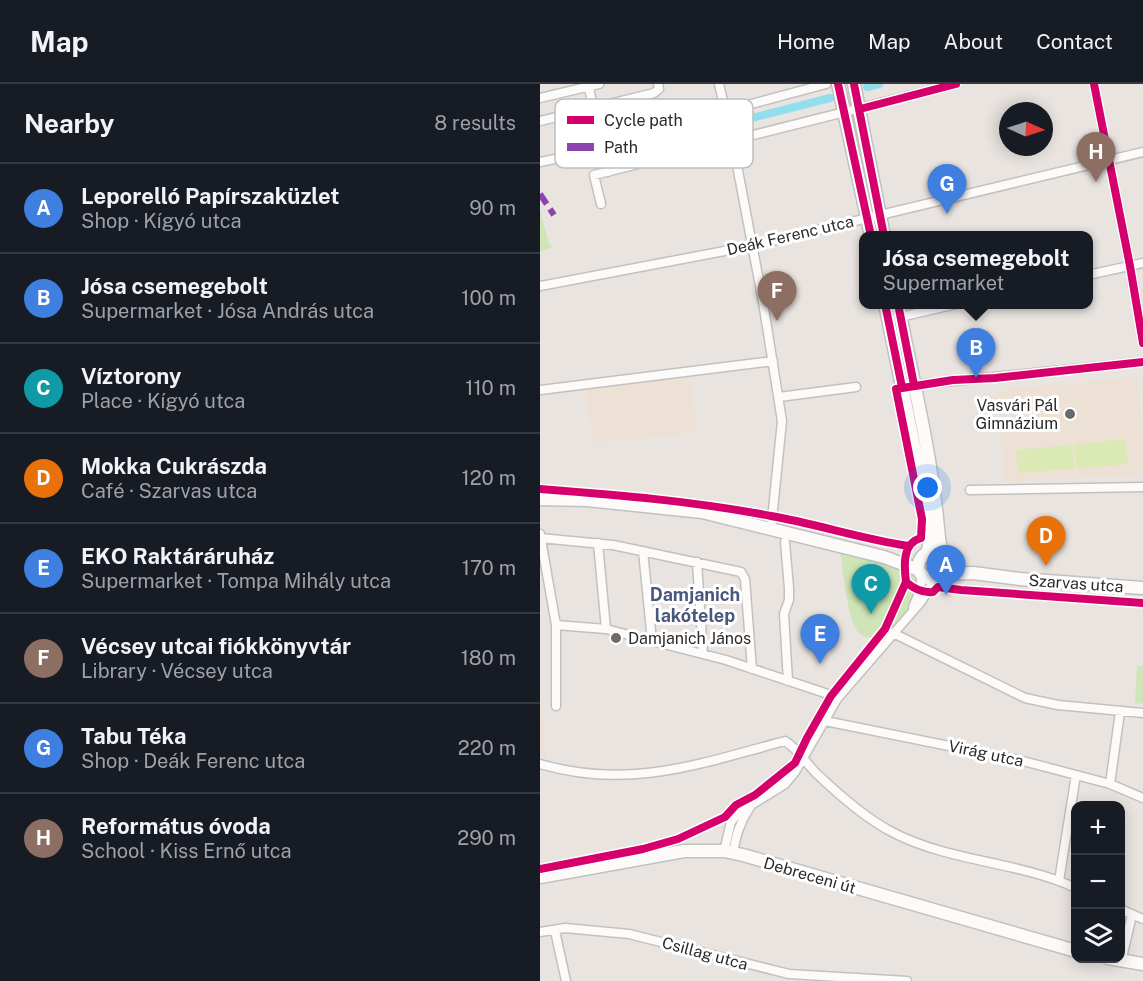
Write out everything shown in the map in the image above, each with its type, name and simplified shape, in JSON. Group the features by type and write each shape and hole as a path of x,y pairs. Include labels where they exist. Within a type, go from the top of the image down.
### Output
{"street":[{"path":"540,98 599,84"},
{"path":"630,99 654,93 659,89 658,84"},
{"path":"719,84 722,99"},
{"path":"753,107 826,84"},
{"path":"838,84 874,215 882,231"},
{"path":"854,84 860,109 874,215 872,231"},
{"path":"753,131 860,109 956,84"},
{"path":"1094,84 1143,343"},
{"path":"540,121 555,117"},
{"name":"Deák Ferenc utca","path":"540,286 751,246 1143,152"},
{"path":"540,162 555,159"},
{"path":"607,168 608,172"},
{"path":"601,204 594,175 622,168"},
{"path":"737,168 773,361 782,422 771,529"},
{"path":"1093,274 1143,263"},
{"path":"886,309 930,530 921,572 920,591 910,613"},
{"path":"728,852 731,822 738,813 785,784 804,759 837,699 929,592 942,568 931,471 899,311 915,309"},
{"path":"540,390 773,361"},
{"path":"914,385 1143,362"},
{"path":"779,397 856,387"},
{"path":"970,490 1143,487"},
{"path":"540,499 587,500 702,512 884,557 921,572 929,578 942,568"},
{"path":"556,706 556,625 540,537 643,550 741,572 746,579 752,669"},
{"path":"785,542 789,588 789,600 784,614 788,681"},
{"path":"598,543 606,629"},
{"path":"643,550 652,640"},
{"path":"884,557 937,552 942,568"},
{"path":"697,562 703,654"},
{"name":"Szarvas utca","path":"942,568 1020,579 1143,588"},
{"path":"540,590 551,589"},
{"path":"556,625 606,629 652,640 752,669 837,699"},
{"path":"893,633 1025,698 1040,702 1143,713"},
{"path":"1110,784 1120,712"},
{"name":"Virág utca","path":"825,721 1019,760 1110,784 1143,798"},
{"path":"540,764 595,775 634,775 679,770 784,741 798,751 815,772 870,818 893,833 932,848 1030,872 1071,886"},
{"path":"1059,881 1076,775"},
{"name":"Debreceni út","path":"540,878 684,851 728,852 1071,950"},
{"path":"1125,912 1143,919"},
{"path":"1125,943 1131,915"},
{"name":"Csillag utca","path":"540,932 565,928 629,934 789,974 907,981"},
{"path":"555,931 566,981"},
{"path":"1125,962 1143,964"}],"shaded area":[{"path":"688,371 698,432 594,443 584,384"},
{"name":"Vasvári Pál Gimnázium","path":"1137,377 1143,437 1143,474 1005,482 997,391"},
{"path":"540,690 547,759 540,756"}],"green space":[{"path":"540,210 549,244 553,247 540,252"},
{"path":"1125,439 1128,464 1077,469 1074,444"},
{"path":"1072,445 1074,469 1018,473 1016,450"},
{"path":"840,550 911,571 923,589 888,636 867,637 860,634 856,628 849,608"},
{"path":"1137,666 1143,666 1143,704 1135,703"}],"waterway":[{"path":"867,87 879,84"},
{"path":"753,118 830,98"}],"marked path":[{"path":"540,194 554,215"}],"cycle path":[{"path":"838,84 870,231"},
{"path":"854,84 883,231"},
{"path":"860,109 956,84"},
{"path":"1094,84 1143,343"},
{"path":"886,309 902,387"},
{"path":"899,309 914,385"},
{"path":"1143,362 995,378 953,380 896,389 922,519 921,538 910,545 907,550 906,582 915,589 926,592 933,592 938,587 1143,603"},
{"path":"540,489 713,506 788,519 909,546"},
{"path":"540,869 643,849 678,839 725,817 736,805 755,795 795,763 831,696 885,629 906,582"}],"place":[{"name":"Református óvoda","path":"1096,182"},
{"name":"Tabu Téka","path":"947,214"},
{"name":"Vécsey utcai fiókkönyvtár","path":"777,321"},
{"name":"Jósa csemegebolt","path":"976,378"},
{"name":"Vasvári Pál Gimnázium","path":"1070,414"},
{"name":"Mokka Cukrászda","path":"1046,566"},
{"name":"Leporelló Papírszaküzlet","path":"946,595"},
{"name":"Víztorony","path":"871,614"},
{"name":"Damjanich János","path":"616,638"},
{"name":"EKO Raktáráruház","path":"820,664"}],"district":[{"name":"Damjanich lakótelep","path":"695,605"}]}
